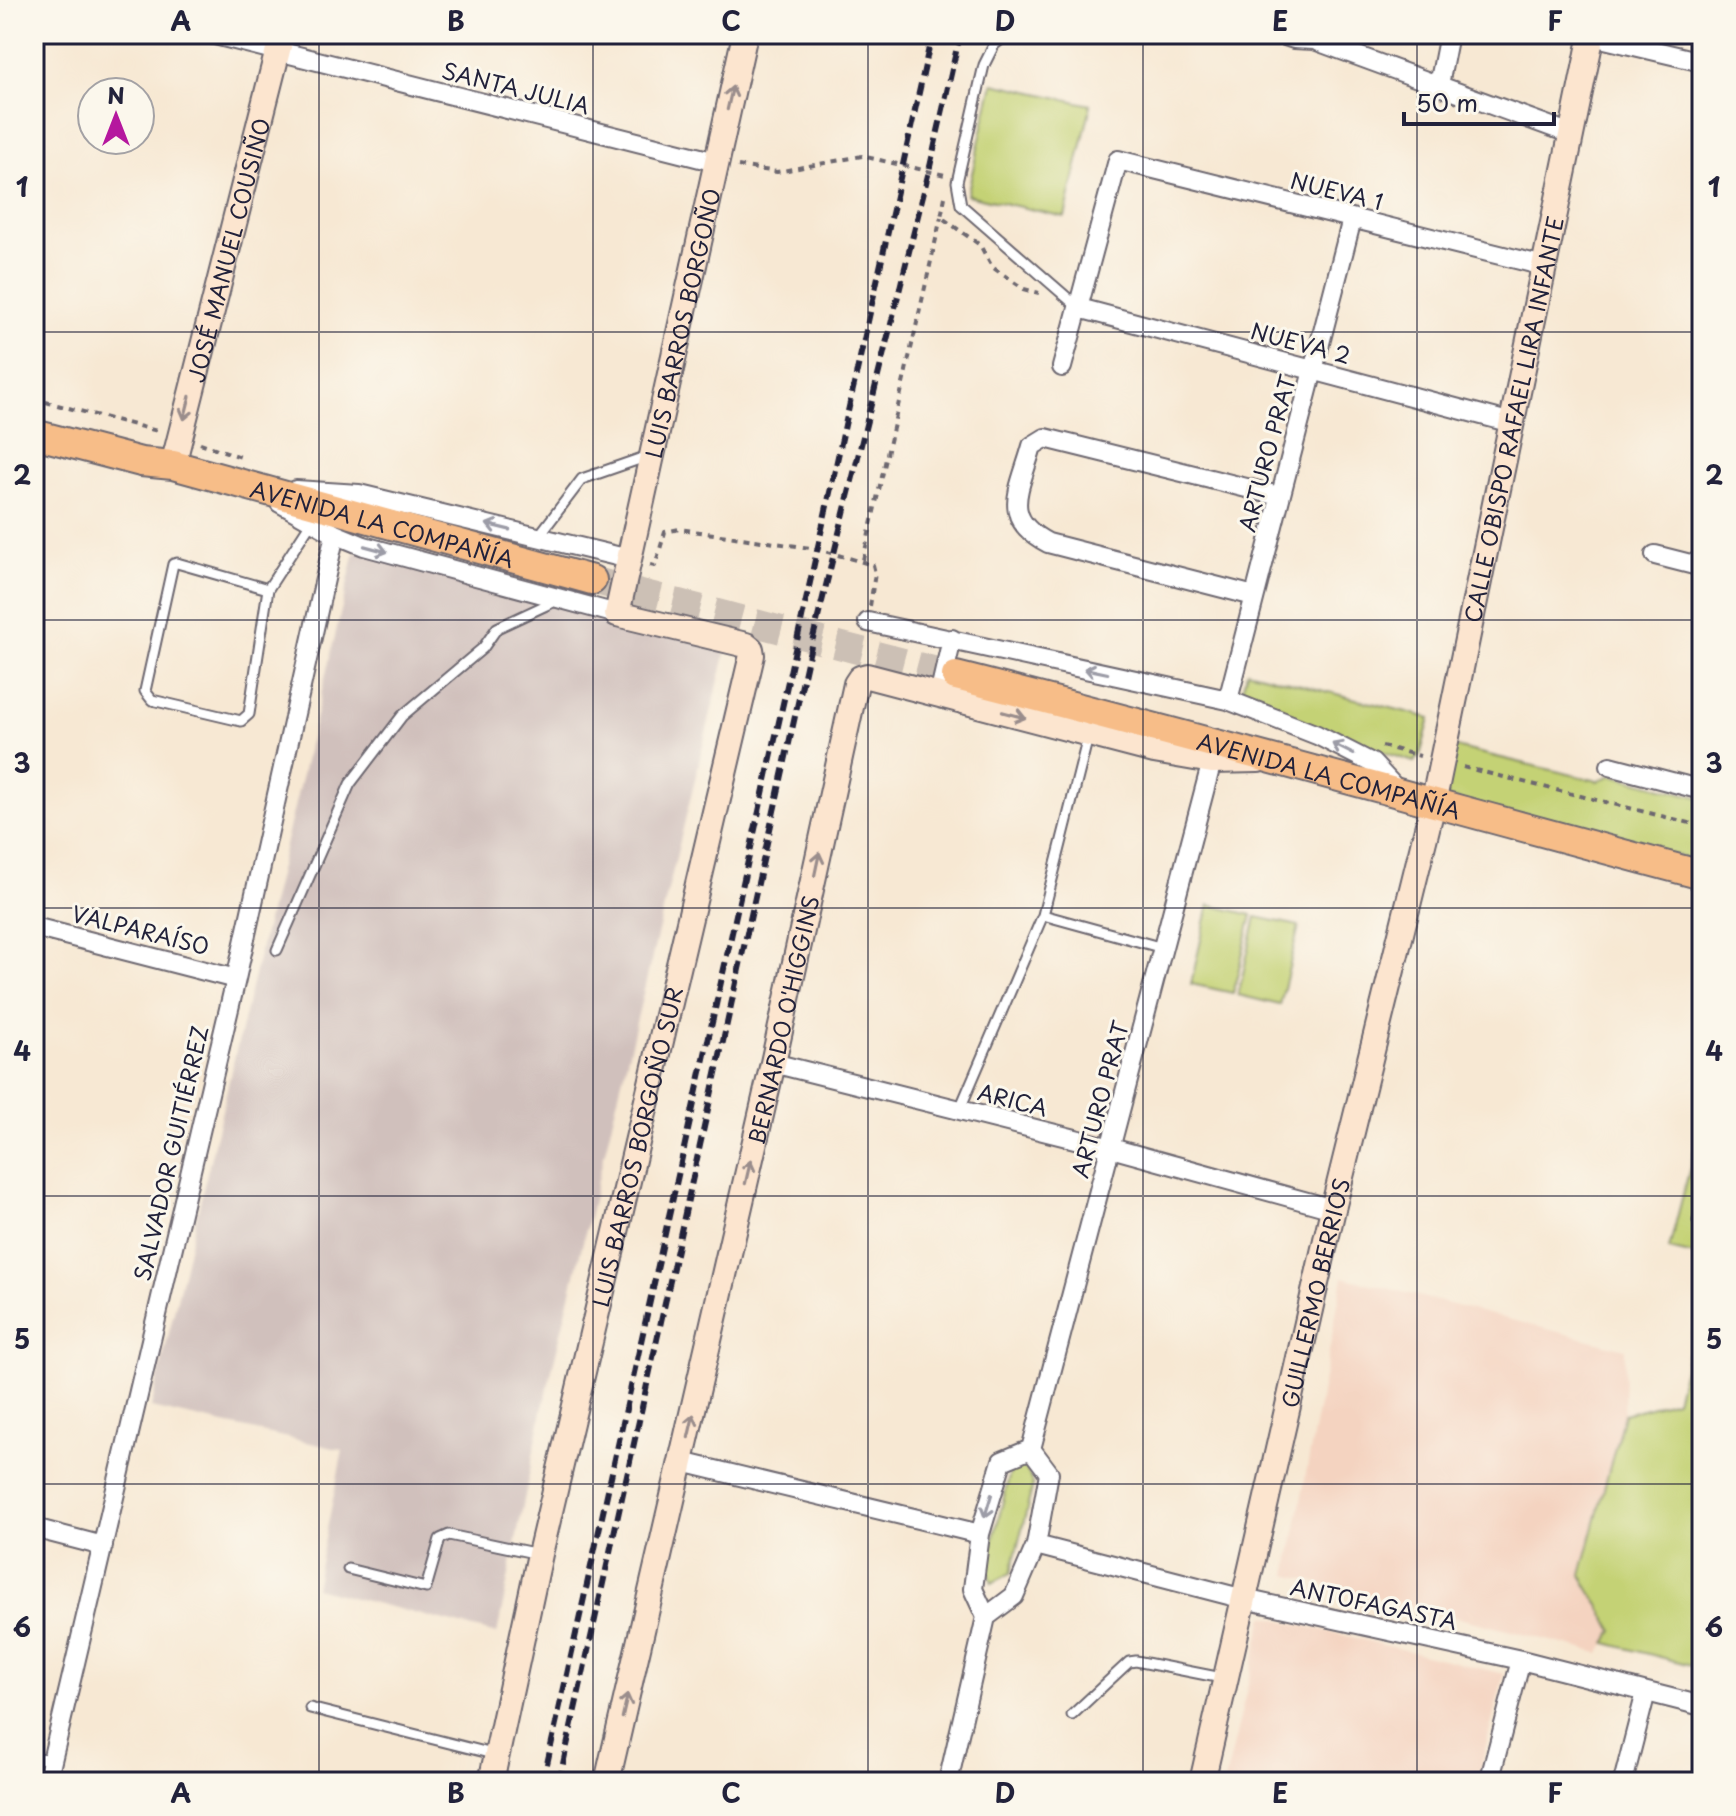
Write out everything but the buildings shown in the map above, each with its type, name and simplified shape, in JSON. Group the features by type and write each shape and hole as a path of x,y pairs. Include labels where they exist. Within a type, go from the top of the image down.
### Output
{"main road":[{"name":"AVENIDA LA COMPAÑÍA","path":"34,415 145,443 173,465"},
{"name":"AVENIDA LA COMPAÑÍA","path":"34,434 141,462 173,465 592,580"},
{"name":"AVENIDA LA COMPAÑÍA","path":"948,685 1279,760 1702,875"}],"street":[{"name":"SANTA JULIA","path":"211,34 280,42 716,162"},
{"name":"LUIS BARROS BORGOÑO","path":"617,614 745,34"},
{"path":"1279,34 1294,39 1314,37 1571,134"},
{"path":"1439,85 1449,34"},
{"path":"1592,35 1702,62"},
{"name":"CALLE OBISPO RAFAEL LIRA INFANTE","path":"1433,804 1592,35"},
{"name":"JOSÉ MANUEL COUSIÑO","path":"173,465 280,42"},
{"name":"NUEVA 1","path":"1079,308 1118,160 1544,266"},
{"name":"ARTURO PRAT","path":"1228,700 1352,219"},
{"path":"1062,367 1079,308"},
{"name":"NUEVA 2","path":"1079,308 1512,423"},
{"path":"1254,596 1048,543 1025,529 1017,513 1016,501 1032,446 1045,438 1279,496"},
{"path":"256,489 359,494 629,559"},
{"path":"256,489 335,534 364,546 617,614"},
{"name":"SALVADOR GUITIÉRREZ","path":"47,1782 43,1758 103,1546 236,979 335,534"},
{"path":"1655,555 1702,567"},
{"name":"LUIS BARROS BORGOÑO SUR","path":"491,1782 540,1554 752,655 746,645 617,614"},
{"path":"868,622 1228,700 1317,735 1372,763 1404,796"},
{"path":"948,685 952,639"},
{"name":"BERNARDO O'HIGGINS","path":"607,1782 773,1063 856,684 860,678 867,676 948,685 1088,734 1154,751 1212,761 1279,760"},
{"name":"ARTURO PRAT","path":"1031,1449 1212,761"},
{"path":"1610,766 1702,790"},
{"name":"GUILLERMO BERRIOS","path":"1202,1782 1333,1209 1433,804"},
{"name":"VALPARAÍSO","path":"34,927 236,979"},
{"name":"ARICA","path":"773,1063 1111,1148 1333,1209"},
{"path":"948,1782 986,1617 973,1589 980,1534 1002,1461 1031,1449 1049,1473 1036,1545 1014,1596 986,1617"},
{"path":"682,1462 980,1534"},
{"path":"34,1528 103,1546"},
{"name":"ANTOFAGASTA","path":"1036,1545 1244,1599 1521,1660 1702,1706"},
{"path":"1489,1782 1521,1660"},
{"path":"1623,1782 1646,1692"}],"lane":[{"path":"1008,34 994,45 984,65 957,182 961,205 1079,308"},
{"path":"538,537 582,479 652,455"},
{"path":"268,589 173,564 145,691 149,697 241,721 246,718 268,589 312,521"},
{"path":"277,950 350,784 402,716 483,648 497,628 560,599"},
{"path":"959,1111 1043,915 1088,734"},
{"path":"1043,915 1163,948"},
{"path":"1698,1221 1702,1203"},
{"path":"348,1569 426,1588 440,1539 449,1535 540,1554"},
{"path":"1072,1715 1129,1662 1226,1678"},
{"path":"310,1708 497,1755"}],"path":[{"path":"716,162 777,172 862,156 948,176"},
{"path":"863,560 946,190"},
{"path":"941,217 980,245 992,267 1024,289 1042,294"},
{"path":"629,559 655,566 665,532 679,529 817,549 863,560 873,565 875,573 868,622"}],"shaded area":[{"path":"355,552 560,599 720,641 725,655 542,1411 497,1634 315,1588 343,1450 151,1408"},
{"path":"1343,1277 1625,1349 1624,1414 1581,1575 1614,1631 1599,1653 1287,1575"},
{"path":"1264,1616 1504,1674 1477,1782 1225,1782"}],"green space":[{"path":"993,83 1091,105 1065,217 967,195"},
{"path":"1247,671 1430,718 1420,756 1414,762 1322,732 1240,697"},
{"path":"1455,747 1598,781 1612,775 1702,798 1702,862 1444,797"},
{"path":"1209,905 1252,915 1233,993 1191,984"},
{"path":"1256,917 1299,926 1280,1005 1238,995"},
{"path":"1702,1121 1702,1257 1669,1249"},
{"path":"1702,1299 1702,1668 1606,1643 1614,1631 1581,1575 1624,1414 1676,1400"},
{"path":"1024,1464 1033,1484 1011,1573 992,1583 987,1565 1010,1473"}],"tunnel":[{"path":"592,580 956,676"}],"railway":[{"path":"543,1782 932,34"},
{"path":"559,1782 807,662 960,34"}]}
